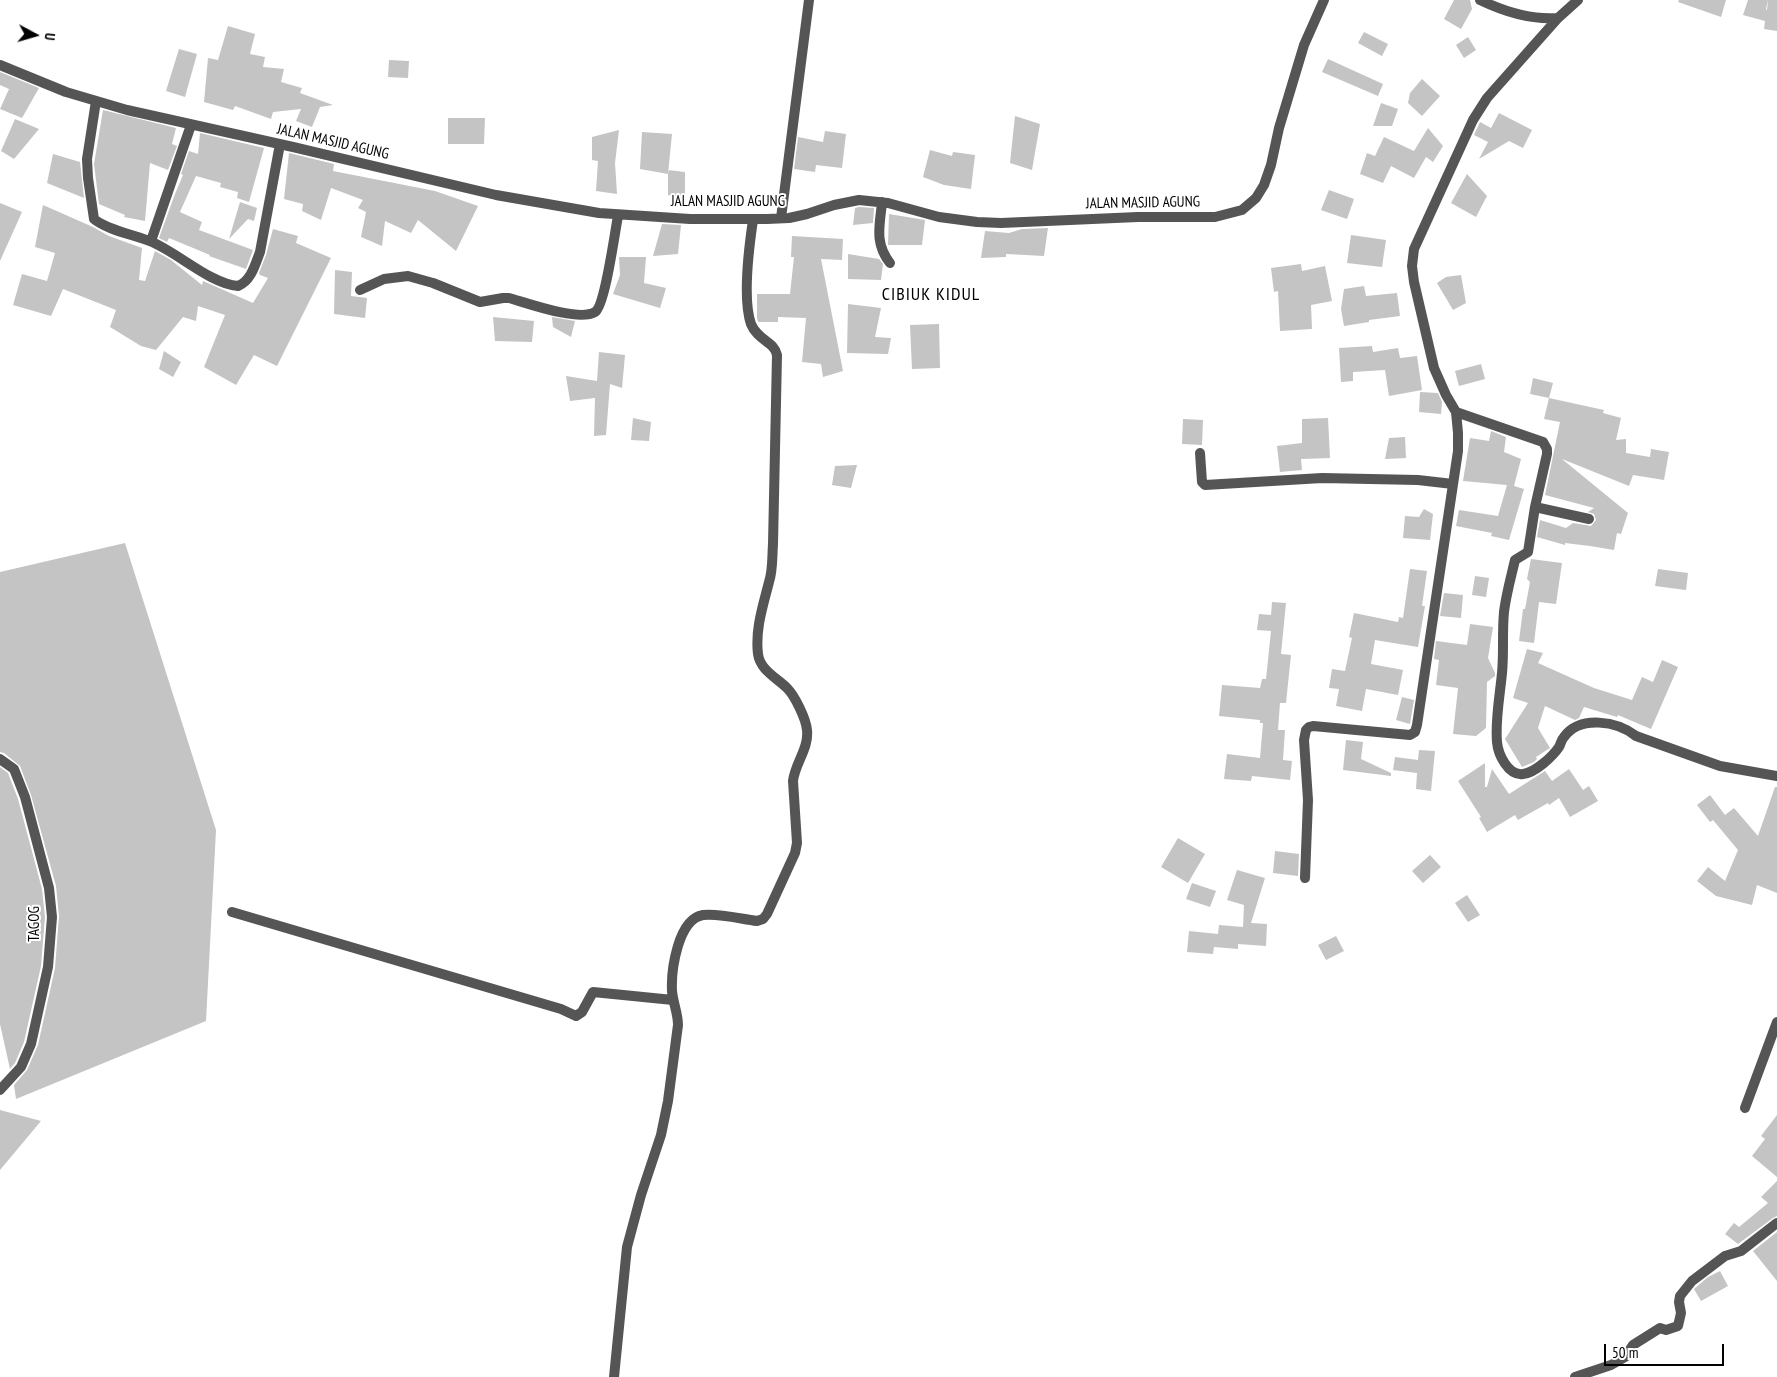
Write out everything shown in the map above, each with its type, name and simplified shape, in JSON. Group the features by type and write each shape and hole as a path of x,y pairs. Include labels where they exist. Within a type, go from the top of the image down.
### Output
{"street":[{"path":"781,218 809,0"},
{"name":"JALAN MASJID AGUNG","path":"0,65 66,92 127,110 496,195 618,216 753,220 807,214 850,201 882,202 939,217 977,222 1000,223 1138,217 1214,217 1242,210 1256,198 1264,184 1271,165 1278,128 1304,45 1324,0"},
{"path":"1480,0 1520,14 1550,19 1558,18"},
{"path":"1305,878 1308,818 1304,740 1306,730 1313,726 1401,735 1410,735 1415,732 1433,627 1458,451 1456,412 1434,368 1414,282 1412,266 1414,249 1474,120 1487,98 1558,18 1578,0"},
{"path":"96,101 87,148 88,178 94,218 108,226 151,241 231,286 243,284 255,267 260,252 280,144"},
{"path":"151,241 191,125"},
{"path":"882,202 880,244 881,250 890,263"},
{"path":"360,290 384,279 408,276 433,283 480,302 509,298 551,312 589,315 600,308 618,216"},
{"path":"614,1377 627,1247 640,1195 666,1116 678,1025 672,982 681,934 686,925 697,916 757,921 763,919 792,862 797,843 793,781 794,774 804,753 807,727 789,690 765,669 758,656 759,622 771,573 773,544 777,355 774,346 756,334 751,323 748,305 748,255 753,220"},
{"path":"1456,412 1542,442 1548,454 1535,506 1528,552 1515,560 1504,612 1503,664 1496,727 1497,744 1506,764 1514,772 1521,775 1529,773 1539,768 1558,748 1564,737 1575,727 1603,722 1628,729 1636,736 1720,766 1777,776"},
{"path":"1200,453 1202,482 1207,486 1322,478 1418,480 1453,484"},
{"path":"1535,506 1589,519"},
{"name":"TAGOG","path":"0,759 14,769 25,797 49,888 52,917 48,967 32,1044 21,1066 0,1090"},
{"path":"232,912 561,1009 576,1016 582,1012 593,992 673,1000"},
{"path":"1745,1108 1777,1022"},
{"path":"1575,1377 1611,1365 1625,1357 1633,1345 1660,1328 1666,1330 1678,1326 1681,1312 1680,1296 1692,1281 1725,1256 1741,1251 1777,1223"}],"building":[{"path":"1454,0 1470,0 1472,9 1461,29 1444,19"},
{"path":"1679,0 1726,0 1721,17 1678,2"},
{"path":"1748,0 1768,0 1777,0 1777,31 1764,29 1765,21 1743,15"},
{"path":"228,26 255,34 250,54 265,57 263,67 284,69 281,82 302,88 300,93 333,105 320,107 312,127 296,121 301,109 273,112 271,119 235,106 233,110 204,102 208,58 218,60"},
{"path":"1364,32 1388,44 1382,56 1358,43"},
{"path":"1468,37 1476,50 1464,58 1456,45"},
{"path":"179,49 197,54 185,97 166,91"},
{"path":"1328,59 1383,84 1378,96 1322,72"},
{"path":"389,60 409,61 408,78 388,77"},
{"path":"0,72 39,88 22,118 0,109 9,89 0,85"},
{"path":"1422,79 1440,96 1422,116 1408,103 1410,93"},
{"path":"1381,103 1398,109 1392,126 1373,126"},
{"path":"103,110 176,128 172,144 177,146 168,170 150,163 145,221 124,217 125,215 99,204 94,164"},
{"path":"1499,113 1532,130 1523,148 1509,141 1479,159 1488,142 1474,135 1480,122 1491,128"},
{"path":"1015,116 1040,124 1032,170 1010,163"},
{"path":"448,118 485,118 484,144 448,144"},
{"path":"15,119 39,129 14,159 1,151"},
{"path":"1428,128 1443,146 1433,162 1426,157 1414,178 1391,166 1383,183 1360,174 1367,153 1375,156 1384,137 1414,151"},
{"path":"619,130 615,163 617,194 596,191 598,161 592,160 592,137"},
{"path":"825,131 846,134 842,168 816,165 815,172 794,169 798,137 823,142"},
{"path":"642,132 672,134 668,174 640,169"},
{"path":"200,133 264,148 249,202 237,198 238,192 220,187 221,183 196,176 180,212 202,222 199,230 253,250 246,269 209,256 169,238 167,242 159,238 183,175 181,174 189,151 198,154"},
{"path":"930,150 952,156 953,152 975,155 971,189 944,185 923,177"},
{"path":"289,153 334,164 333,171 435,191 478,206 456,251 418,220 411,233 385,221 382,246 361,237 366,212 358,208 363,200 331,188 321,220 302,211 303,204 284,199"},
{"path":"53,154 80,162 84,198 47,183"},
{"path":"668,170 685,172 685,199 668,195"},
{"path":"1467,174 1487,196 1476,217 1451,203"},
{"path":"1329,190 1354,199 1347,219 1321,210"},
{"path":"240,202 257,208 254,221 248,219 229,239"},
{"path":"0,203 22,212 0,261"},
{"path":"43,205 109,236 142,248 139,280 145,281 155,251 171,260 202,285 203,281 253,303 268,278 259,273 273,229 298,236 296,243 331,258 277,366 254,355 236,385 204,367 225,315 198,306 196,321 183,317 156,350 141,346 110,327 116,310 63,289 51,316 13,305 22,274 47,281 55,253 35,247"},
{"path":"855,208 874,208 873,223 853,225"},
{"path":"889,214 925,220 922,245 888,245"},
{"path":"662,224 681,225 678,254 653,256"},
{"path":"1048,228 1044,256 1006,254 1006,257 981,258 985,231 1009,233 1022,229"},
{"path":"1351,235 1386,240 1382,267 1347,263"},
{"path":"792,236 843,239 842,260 821,259 843,371 823,377 821,364 802,362 806,318 778,317 778,322 758,322 757,318 757,294 790,294 794,257 791,257"},
{"path":"848,254 879,259 883,264 881,280 848,279"},
{"path":"619,257 646,257 644,283 666,288 660,308 613,294 620,275"},
{"path":"1301,264 1302,271 1325,266 1332,301 1311,305 1312,329 1280,331 1278,291 1274,292 1271,268"},
{"path":"335,270 352,272 351,296 367,298 365,318 334,314"},
{"path":"1461,275 1466,303 1453,310 1437,283 1446,277"},
{"path":"1364,286 1366,296 1397,293 1400,316 1369,320 1369,322 1344,326 1341,309 1344,289"},
{"path":"848,304 881,308 875,337 891,338 888,354 847,353"},
{"path":"493,317 534,321 532,342 495,341"},
{"path":"552,317 575,321 571,337 553,327"},
{"path":"939,324 940,368 912,369 910,325"},
{"path":"1372,346 1373,352 1398,348 1400,358 1417,356 1422,390 1389,396 1385,370 1353,372 1353,381 1341,382 1339,348"},
{"path":"164,351 181,362 173,377 159,369"},
{"path":"599,352 625,355 622,388 610,384 606,435 594,436 595,398 570,401 566,376 597,381"},
{"path":"1481,364 1485,379 1459,386 1455,371"},
{"path":"1533,378 1553,383 1549,398 1530,394"},
{"path":"1420,392 1438,393 1442,402 1441,414 1419,412"},
{"path":"1549,398 1604,410 1603,413 1621,418 1616,440 1626,439 1626,453 1650,457 1651,449 1669,452 1664,480 1633,475 1629,486 1562,459 1628,513 1621,534 1617,533 1614,550 1565,543 1565,545 1537,537 1540,520 1566,528 1573,523 1591,526 1596,520 1594,514 1588,512 1594,508 1545,495 1560,422 1544,419"},
{"path":"633,418 651,422 649,441 631,440"},
{"path":"1328,418 1330,458 1301,459 1302,470 1280,472 1277,446 1302,443 1302,419"},
{"path":"1183,419 1203,420 1202,445 1182,444"},
{"path":"1491,431 1506,437 1504,452 1521,459 1514,486 1524,489 1509,540 1491,536 1492,533 1456,526 1459,510 1498,516 1507,485 1463,481 1470,438 1489,441"},
{"path":"1405,437 1406,458 1385,459 1389,438"},
{"path":"857,465 851,488 832,485 835,466"},
{"path":"1424,509 1433,514 1430,540 1403,538 1405,516 1419,517"},
{"path":"125,543 216,830 206,1021 16,1099 14,1085 27,1070 38,1045 55,968 59,916 56,886 31,795 20,766 0,752 0,572"},
{"path":"1531,559 1562,563 1556,604 1539,602 1534,643 1519,641 1523,609 1525,609 1530,582 1527,579"},
{"path":"1410,569 1427,571 1422,606 1425,606 1418,647 1375,640 1371,664 1403,670 1398,695 1366,689 1362,711 1336,706 1339,689 1329,688 1332,669 1345,671 1352,638 1349,637 1354,613 1398,622 1399,617 1403,618"},
{"path":"1658,569 1688,573 1686,590 1655,586"},
{"path":"1475,576 1489,578 1486,597 1472,595"},
{"path":"1444,593 1463,595 1461,618 1440,616"},
{"path":"1272,602 1286,603 1281,654 1291,655 1286,703 1280,703 1278,730 1285,730 1283,760 1292,761 1290,780 1252,776 1251,781 1224,779 1227,754 1260,758 1263,723 1260,723 1260,720 1219,716 1222,685 1260,688 1262,679 1266,679 1271,631 1257,630 1259,614 1271,615"},
{"path":"1470,624 1493,627 1488,658 1495,676 1487,682 1486,728 1476,736 1453,734 1458,688 1436,685 1439,660 1434,659 1436,641 1467,645"},
{"path":"1527,649 1543,653 1538,663 1594,688 1632,700 1642,677 1653,682 1662,660 1678,667 1651,729 1618,715 1617,717 1584,707 1579,718 1575,720 1545,706 1538,728 1550,748 1536,757 1537,759 1534,762 1522,767 1505,739 1528,703 1513,698"},
{"path":"1402,697 1414,700 1410,724 1396,720"},
{"path":"1346,740 1363,742 1361,759 1391,773 1391,776 1343,770"},
{"path":"1419,750 1435,751 1431,791 1416,789 1417,773 1393,770 1395,757 1418,760"},
{"path":"1485,763 1485,787 1487,787 1492,769 1509,794 1545,771 1552,781 1569,769 1583,790 1589,786 1598,801 1570,817 1559,798 1518,820 1515,815 1487,832 1479,818 1481,817 1458,781"},
{"path":"0,767 8,773 18,799 42,889 45,917 41,966 24,1042 15,1063 10,1069 0,1024"},
{"path":"1775,787 1777,787 1777,893 1757,885 1752,905 1716,896 1697,881 1708,867 1725,881 1738,850 1713,820 1710,822 1697,805 1710,795 1725,815 1734,808 1758,836"},
{"path":"1178,838 1205,854 1188,883 1161,867"},
{"path":"1275,851 1299,854 1298,876 1273,873"},
{"path":"1430,855 1441,867 1423,883 1412,871"},
{"path":"1237,870 1265,878 1251,923 1267,924 1266,946 1238,944 1238,949 1214,947 1213,954 1187,952 1189,931 1218,934 1219,925 1243,927 1244,905 1227,900"},
{"path":"1192,883 1216,891 1210,907 1186,899"},
{"path":"1467,895 1480,915 1468,922 1455,903"},
{"path":"1336,936 1344,951 1326,960 1318,945"},
{"path":"0,1110 41,1121 0,1170"},
{"path":"1777,1115 1777,1177 1752,1156 1765,1139 1761,1136"},
{"path":"1777,1181 1777,1216 1738,1244 1725,1234 1734,1223 1739,1227 1768,1203 1761,1197"},
{"path":"1777,1232 1777,1281 1753,1251"},
{"path":"1720,1271 1728,1286 1701,1301 1694,1289 1708,1277"}],"district":[{"name":"CIBIUK KIDUL","path":"931,295"}]}
